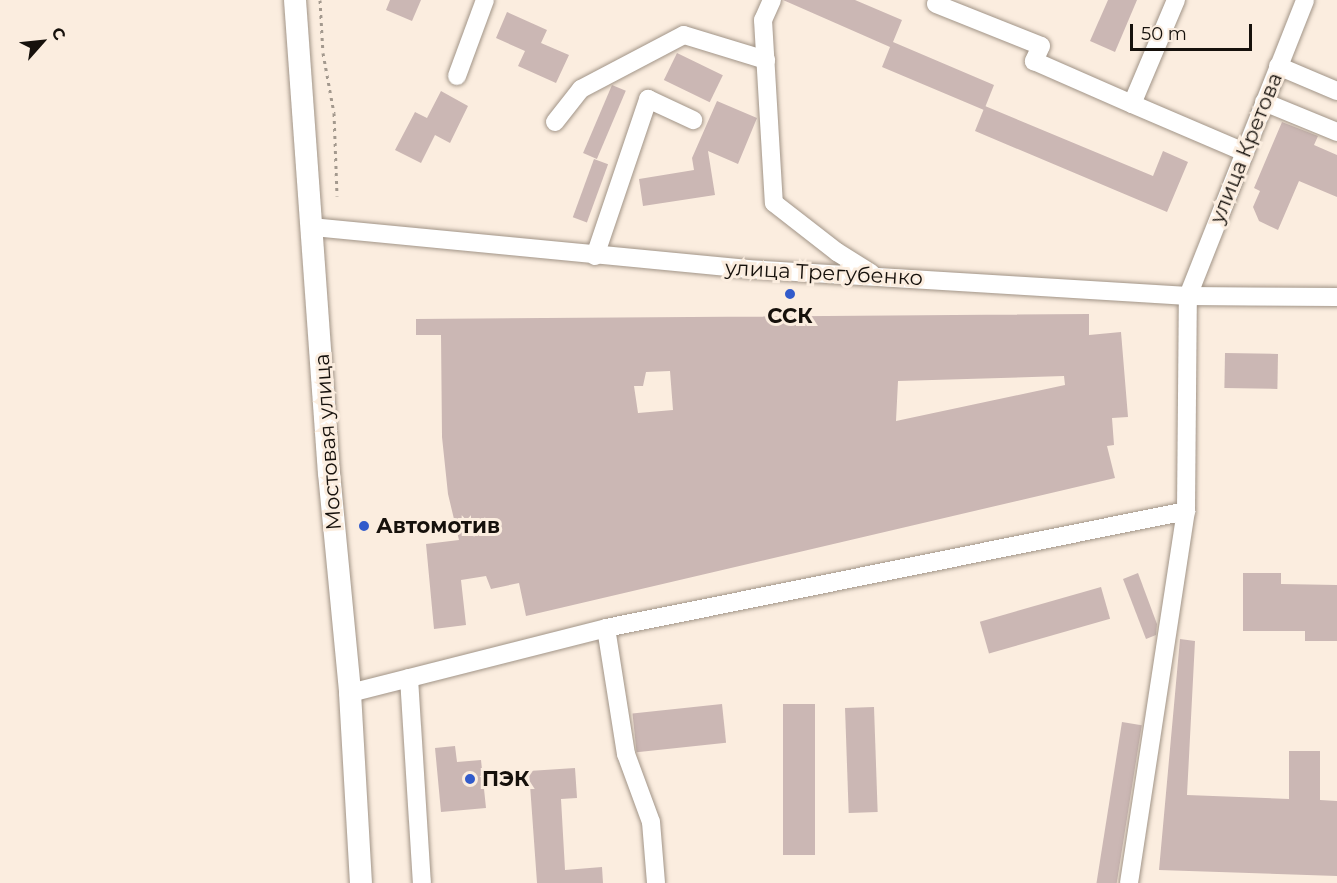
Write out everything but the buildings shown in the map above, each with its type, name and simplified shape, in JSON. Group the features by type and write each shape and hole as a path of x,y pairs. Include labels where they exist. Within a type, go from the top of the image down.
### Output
{"main road":[{"name":"Мостовая улица","path":"295,0 329,473 350,693 361,883"}],"street":[{"path":"457,76 485,0"},
{"path":"772,0 763,20 774,203 837,252 874,275"},
{"path":"938,0 936,4 1041,46 1035,61 1244,153"},
{"path":"1132,104 1176,0"},
{"name":"улица Кретова","path":"1188,296 1305,0"},
{"path":"555,122 581,89 684,35 766,60"},
{"path":"1278,66 1337,91"},
{"path":"595,255 648,99 693,120"},
{"path":"1264,102 1337,132"},
{"name":"улица Трегубенко","path":"312,227 747,269 1188,296 1337,297"},
{"path":"1132,879 1186,511 1188,296"},
{"path":"350,693 606,628 1186,511"},
{"path":"606,628 626,754 651,822 656,883"},
{"path":"409,678 422,883"}],"path":[{"path":"320,0 323,53 334,113 337,196"}],"place":[{"name":"ССК","path":"790,294"},
{"name":"Автомотив","path":"364,526"},
{"name":"ПЭК","path":"470,779"}]}
